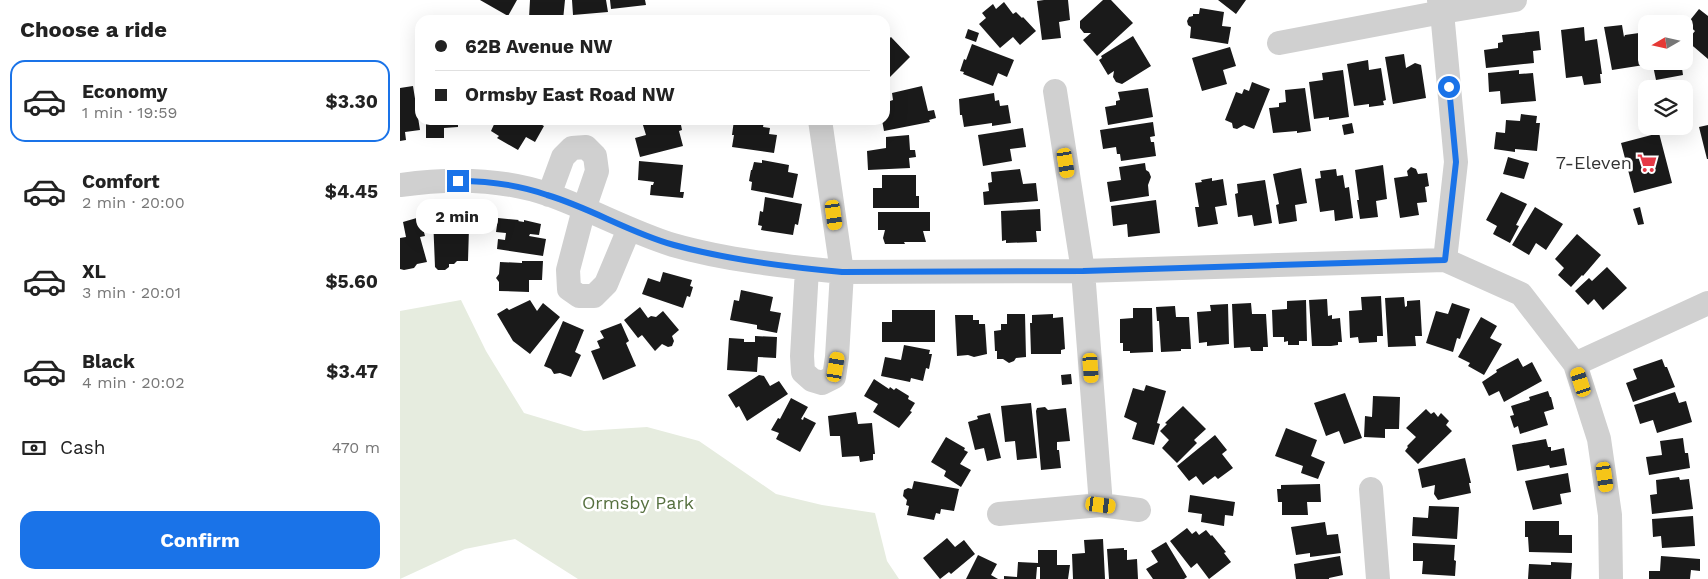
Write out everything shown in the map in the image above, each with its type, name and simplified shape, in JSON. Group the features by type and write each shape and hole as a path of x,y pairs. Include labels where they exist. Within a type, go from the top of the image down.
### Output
{"street":[{"path":"1278,43 1441,6 1515,0"},
{"path":"1441,6 1456,162 1445,260"},
{"path":"1055,91 1083,271 1101,505"},
{"path":"807,269 802,356 803,372 812,380 822,383 834,377 842,272 821,125"},
{"path":"549,195 563,157 572,148 586,147 595,156 597,171 584,209 568,270 569,289 579,296 594,296 606,284 629,229"},
{"path":"400,185 429,181 473,181 519,186 549,195 629,229 674,245 723,256 807,269 842,272 1083,271 1445,260 1520,294 1575,364 1599,439 1610,516 1611,579"},
{"path":"1575,364 1708,303"},
{"path":"1370,489 1378,579"},
{"path":"999,514 1101,505 1139,510"}],"green space":[{"name":"Ormsby Park","path":"461,300 486,351 524,413 584,431 647,427 699,441 776,494 822,505 875,513 887,561 899,579 578,579 515,539 465,549 400,579 400,311"}],"building":[{"path":"480,0 517,0 509,15"},
{"path":"530,0 565,0 564,15 529,15"},
{"path":"572,0 606,0 608,12 573,15"},
{"path":"610,0 645,0 646,5 611,9"},
{"path":"1068,0 1070,20 1059,22 1061,38 1042,40 1037,1"},
{"path":"1103,0 1111,0 1133,23 1097,56 1083,40 1091,33 1084,33 1080,28 1080,21"},
{"path":"1218,0 1246,0 1236,14"},
{"path":"1004,2 1013,14 1016,12 1023,17 1036,31 1020,45 1013,37 1000,48 979,24 986,18 982,13 993,4 996,9"},
{"path":"1200,8 1224,12 1222,26 1231,27 1228,44 1190,38 1191,27 1187,21 1193,14 1199,14"},
{"path":"1699,9 1708,16 1708,59 1693,46 1693,34 1695,31 1693,29 1693,16"},
{"path":"1622,25 1624,37 1625,35 1638,33 1638,66 1612,70 1604,27"},
{"path":"1584,27 1585,41 1597,39 1602,74 1600,74 1601,83 1584,85 1582,76 1566,78 1561,30"},
{"path":"968,29 979,33 976,42 965,38"},
{"path":"1539,31 1541,50 1533,51 1534,63 1486,68 1484,50 1498,48 1498,43 1503,42 1502,35"},
{"path":"1133,36 1151,66 1122,84 1116,82 1113,77 1114,71 1108,75 1099,60 1102,58 1101,56"},
{"path":"890,38 910,57 890,77"},
{"path":"972,44 1014,60 1007,77 998,73 993,86 963,74 964,72 960,71"},
{"path":"1230,47 1236,66 1223,70 1227,84 1202,91 1192,58"},
{"path":"1404,54 1406,68 1415,63 1421,65 1426,98 1393,104 1385,57"},
{"path":"1368,60 1369,70 1381,68 1386,100 1383,101 1384,105 1354,106 1347,64"},
{"path":"1343,70 1349,117 1329,120 1329,117 1314,119 1309,82 1323,80 1322,73"},
{"path":"1519,70 1519,74 1533,73 1536,101 1501,104 1500,91 1489,92 1488,73"},
{"path":"1654,70 1682,70 1683,75 1656,80"},
{"path":"1252,82 1270,89 1254,129 1244,125 1237,129 1233,128 1232,123 1225,120 1236,92 1242,94 1244,89 1249,91"},
{"path":"413,86 415,125 419,125 420,130 405,132 406,140 400,141 400,88"},
{"path":"922,86 928,111 934,110 936,118 929,120 930,122 884,131 883,125 890,125 892,93"},
{"path":"1148,88 1153,117 1108,125 1105,107 1116,105 1116,101 1120,100 1118,92"},
{"path":"1305,88 1311,131 1273,133 1269,108 1279,107 1279,103 1286,102 1285,90"},
{"path":"994,93 995,101 999,100 1000,106 1008,105 1011,123 992,126 992,123 964,127 962,115 960,115 959,99"},
{"path":"1521,114 1537,116 1536,123 1540,123 1537,151 1515,149 1515,152 1494,149 1496,132 1505,133 1506,120 1520,121"},
{"path":"1153,122 1155,136 1150,137 1151,142 1154,142 1156,156 1121,161 1116,147 1103,149 1100,130"},
{"path":"1352,123 1354,133 1344,135 1342,125"},
{"path":"426,125 458,125 458,127 444,128 444,138 426,138"},
{"path":"494,125 544,126 535,142 526,137 518,150 497,138 499,136 491,131"},
{"path":"643,125 681,125 682,130 679,131 683,146 640,157 635,138 646,135"},
{"path":"733,125 763,125 763,127 770,128 769,134 777,135 774,153 732,147 734,135 732,135"},
{"path":"1708,125 1708,159 1707,159 1699,127"},
{"path":"1023,128 1026,147 1010,149 1012,161 983,166 978,135"},
{"path":"909,135 910,150 915,150 916,157 909,158 910,168 868,170 867,151 886,148 886,137"},
{"name":"7-Eleven","path":"1651,135 1660,135 1672,183 1634,193 1621,143"},
{"path":"1508,157 1529,163 1524,179 1503,174"},
{"path":"762,160 789,165 788,172 798,174 793,198 751,190 752,182 749,181 751,170 754,162 762,163"},
{"path":"639,161 683,165 680,192 684,192 683,198 650,195 651,185 654,182 638,180"},
{"path":"1145,163 1146,170 1151,177 1148,185 1149,196 1110,202 1107,182 1121,180 1119,167"},
{"path":"1383,165 1387,199 1376,201 1378,217 1360,219 1355,170"},
{"path":"1411,167 1416,169 1418,174 1427,173 1429,186 1425,187 1427,202 1417,203 1419,215 1400,218 1394,178 1408,176 1407,171"},
{"path":"1301,168 1307,203 1295,205 1297,221 1279,224 1276,205 1279,204 1273,174"},
{"path":"1020,169 1023,184 1036,183 1038,201 984,205 983,192 989,191 988,183 992,182 991,172"},
{"path":"1336,169 1337,176 1343,175 1345,188 1349,187 1353,218 1335,221 1334,210 1320,212 1315,179 1321,178 1320,171"},
{"path":"882,175 916,175 916,196 919,196 919,208 873,208 873,188 882,188"},
{"path":"1212,178 1212,181 1223,179 1227,205 1215,207 1218,224 1198,227 1195,207 1199,207 1195,183"},
{"path":"1265,180 1272,223 1254,226 1252,215 1238,217 1235,194 1238,193 1237,184"},
{"path":"1501,192 1527,204 1516,225 1519,226 1510,243 1493,234 1497,226 1486,220"},
{"path":"765,197 802,204 798,225 795,224 793,235 761,230 762,226 758,225 760,211 763,212"},
{"path":"1156,200 1160,233 1128,237 1127,224 1113,226 1111,206"},
{"path":"1535,207 1563,224 1546,250 1536,243 1529,255 1512,245"},
{"path":"1640,207 1644,224 1638,225 1633,209"},
{"path":"1040,209 1041,231 1036,231 1037,242 1006,243 1006,240 1002,241 1001,211"},
{"path":"878,212 930,212 930,231 923,231 926,242 885,244 883,238 885,230 878,230"},
{"path":"420,217 425,236 420,237 427,262 417,264 414,268 400,269 400,238 406,237 403,222"},
{"path":"433,217 459,217 459,228 469,228 468,261 457,261 454,264 449,264 449,267 445,270 438,270 435,267"},
{"path":"498,218 524,222 524,220 541,224 539,235 530,234 529,236 546,239 543,256 497,249 498,239 505,240 506,233 496,232"},
{"path":"1577,234 1601,255 1571,287 1558,275 1564,268 1555,259"},
{"path":"522,261 543,261 542,280 529,280 529,292 499,291 499,282 496,278 499,274 500,262 522,263"},
{"path":"1607,267 1627,288 1603,310 1594,299 1588,305 1575,291 1589,278 1592,281"},
{"path":"663,272 692,280 690,286 693,287 690,297 687,296 683,308 642,294 648,278 660,282"},
{"path":"741,290 773,297 770,311 781,313 777,333 757,329 757,325 730,320 734,300 739,301"},
{"path":"1381,296 1383,336 1377,336 1377,342 1359,343 1358,337 1350,338 1349,311 1362,310 1361,297"},
{"path":"1404,297 1405,307 1407,306 1407,301 1420,300 1422,336 1415,336 1416,346 1388,347 1385,298"},
{"path":"1327,299 1328,316 1332,315 1332,319 1340,318 1342,342 1331,346 1312,346 1309,300"},
{"path":"530,300 537,311 543,303 560,317 530,354 513,341 497,314 507,308 509,310"},
{"path":"1306,300 1307,341 1299,341 1299,345 1288,345 1288,341 1284,342 1284,337 1273,337 1272,310 1287,309 1287,301"},
{"path":"1251,303 1252,314 1266,314 1268,347 1263,347 1263,351 1251,351 1250,347 1234,348 1232,304"},
{"path":"1452,303 1470,309 1460,339 1457,338 1453,352 1426,343 1436,311 1448,314"},
{"path":"1228,304 1229,344 1207,346 1207,342 1199,343 1197,312 1211,311 1210,305"},
{"path":"1175,306 1176,317 1189,317 1191,349 1161,352 1156,307"},
{"path":"640,307 648,318 651,316 656,317 663,311 679,330 672,336 674,341 672,346 668,347 662,344 655,351 642,335 638,338 624,320"},
{"path":"1133,308 1152,308 1153,352 1130,353 1130,351 1123,351 1123,343 1120,343 1120,319 1133,318"},
{"path":"892,310 935,310 935,342 882,342 882,322 892,322"},
{"path":"1007,314 1025,314 1026,357 1016,358 1009,363 1003,359 997,359 994,331 1001,330 1001,324 1007,324"},
{"path":"1053,314 1053,318 1063,317 1065,349 1061,350 1061,354 1031,354 1030,323 1032,323 1032,315"},
{"path":"955,315 973,315 973,320 979,320 979,324 985,324 987,354 974,357 968,355 957,356"},
{"path":"1481,317 1497,326 1490,338 1502,344 1484,375 1468,366 1470,363 1458,357"},
{"path":"563,321 584,330 575,352 581,355 571,377 560,373 554,374 551,369 544,366"},
{"path":"621,323 629,341 626,343 636,366 603,380 591,351 600,348 597,341 604,338 600,331"},
{"path":"755,336 777,337 776,358 758,357 757,372 727,370 729,338 744,339 744,342 755,342"},
{"path":"904,345 930,350 929,354 932,354 929,369 926,368 923,381 911,378 910,382 881,376 885,357 901,360"},
{"path":"1518,358 1523,367 1532,362 1542,381 1504,402 1499,391 1489,396 1482,382 1497,372 1496,370"},
{"path":"1662,359 1675,387 1633,402 1626,383 1637,379 1633,369"},
{"path":"1071,374 1072,384 1062,385 1061,375"},
{"path":"759,375 764,376 770,386 779,381 788,394 747,421 739,406 736,408 728,395"},
{"path":"874,379 889,389 890,387 894,390 896,388 909,396 908,399 915,403 910,411 912,412 899,428 873,412 878,404 864,396"},
{"path":"1146,385 1166,391 1157,423 1160,424 1154,445 1132,439 1137,423 1124,417 1133,388 1144,391"},
{"path":"1548,391 1554,409 1544,412 1548,425 1520,434 1518,426 1514,428 1510,416 1514,415 1511,406 1530,400 1529,397"},
{"path":"1675,392 1679,403 1686,401 1692,422 1657,433 1653,420 1640,424 1634,405"},
{"path":"1345,393 1362,438 1344,444 1339,431 1326,436 1314,403"},
{"path":"1373,396 1400,397 1399,429 1385,429 1385,438 1364,437 1365,416 1372,417"},
{"path":"791,398 808,407 801,419 803,420 804,417 816,423 800,452 776,439 779,433 771,430 778,418 780,419"},
{"path":"1031,403 1037,458 1017,460 1015,441 1005,442 1001,406"},
{"path":"1183,406 1206,429 1194,440 1197,443 1177,463 1162,448 1169,440 1160,431 1167,424 1165,423"},
{"path":"1045,407 1048,410 1066,408 1070,441 1057,442 1061,468 1041,470 1036,411 1037,408"},
{"path":"1426,409 1431,414 1434,412 1438,417 1441,413 1449,421 1446,425 1452,431 1418,464 1405,451 1407,446 1416,437 1406,428"},
{"path":"856,412 858,424 872,423 875,454 873,454 873,460 860,462 859,456 842,457 840,436 830,436 828,416"},
{"path":"990,413 1001,458 987,461 984,448 975,450 968,422 978,419 977,416"},
{"path":"1286,428 1317,440 1311,456 1325,462 1318,479 1301,473 1303,466 1275,456"},
{"path":"1215,435 1227,450 1222,454 1233,468 1218,479 1215,476 1203,485 1196,476 1189,481 1177,466"},
{"path":"946,437 965,448 964,450 968,452 960,464 971,470 961,487 944,476 946,471 931,462"},
{"path":"1683,438 1690,468 1649,475 1646,457 1662,455 1660,441"},
{"path":"1546,439 1548,447 1551,447 1551,451 1564,448 1567,465 1550,468 1549,465 1517,471 1512,445"},
{"path":"1465,458 1471,483 1469,483 1471,493 1438,500 1434,494 1435,485 1422,488 1418,469"},
{"path":"1568,473 1571,492 1560,494 1562,504 1533,510 1525,481"},
{"path":"1679,477 1680,480 1689,479 1693,509 1652,514 1650,495 1657,494 1656,480"},
{"path":"914,481 959,489 954,511 941,509 940,514 936,513 934,520 907,515 909,506 906,505 907,500 903,496 904,490 912,489"},
{"path":"1320,484 1321,502 1307,502 1308,515 1282,515 1282,502 1278,502 1277,489 1281,489 1281,485"},
{"path":"1190,495 1235,502 1233,516 1225,515 1224,526 1201,522 1202,514 1188,512"},
{"path":"1429,506 1459,507 1457,539 1412,536 1413,517 1428,518"},
{"path":"1693,516 1695,546 1662,548 1661,536 1653,537 1652,519"},
{"path":"1525,521 1559,521 1559,535 1572,535 1572,553 1529,552 1528,537 1525,537"},
{"path":"1325,522 1327,535 1338,534 1341,553 1310,557 1310,553 1296,555 1291,527"},
{"path":"1187,528 1192,534 1196,531 1199,535 1206,530 1226,552 1224,553 1231,562 1209,579 1197,563 1191,568 1170,541"},
{"path":"947,538 955,547 964,540 975,554 951,574 949,572 940,579 923,558"},
{"path":"1103,539 1105,579 1073,579 1072,554 1085,553 1084,540"},
{"path":"1166,542 1187,577 1184,579 1153,579 1146,569 1158,562 1151,551"},
{"path":"1413,543 1455,545 1455,576 1422,574 1423,561 1413,561"},
{"path":"1124,548 1124,550 1127,550 1127,560 1137,559 1138,579 1109,579 1107,549"},
{"path":"1038,550 1057,550 1057,565 1070,565 1068,579 1040,579 1040,567 1037,567 1036,579 1004,579 1004,576 1017,577 1018,562 1038,563"},
{"path":"978,555 997,564 991,575 998,579 966,579"},
{"path":"1340,556 1343,575 1329,579 1296,579 1294,564"},
{"path":"1661,556 1700,559 1700,571 1691,570 1690,579 1649,579 1649,571 1660,571"},
{"path":"1551,562 1572,563 1571,579 1528,579 1529,564 1551,565"}],"place":[{"name":"7-Eleven","path":"1647,163"}],"route":[{"path":"458,181 519,186 549,195 629,229 674,245 723,256 807,269 842,272 1083,271 1445,260 1456,162 1449,87"}]}
